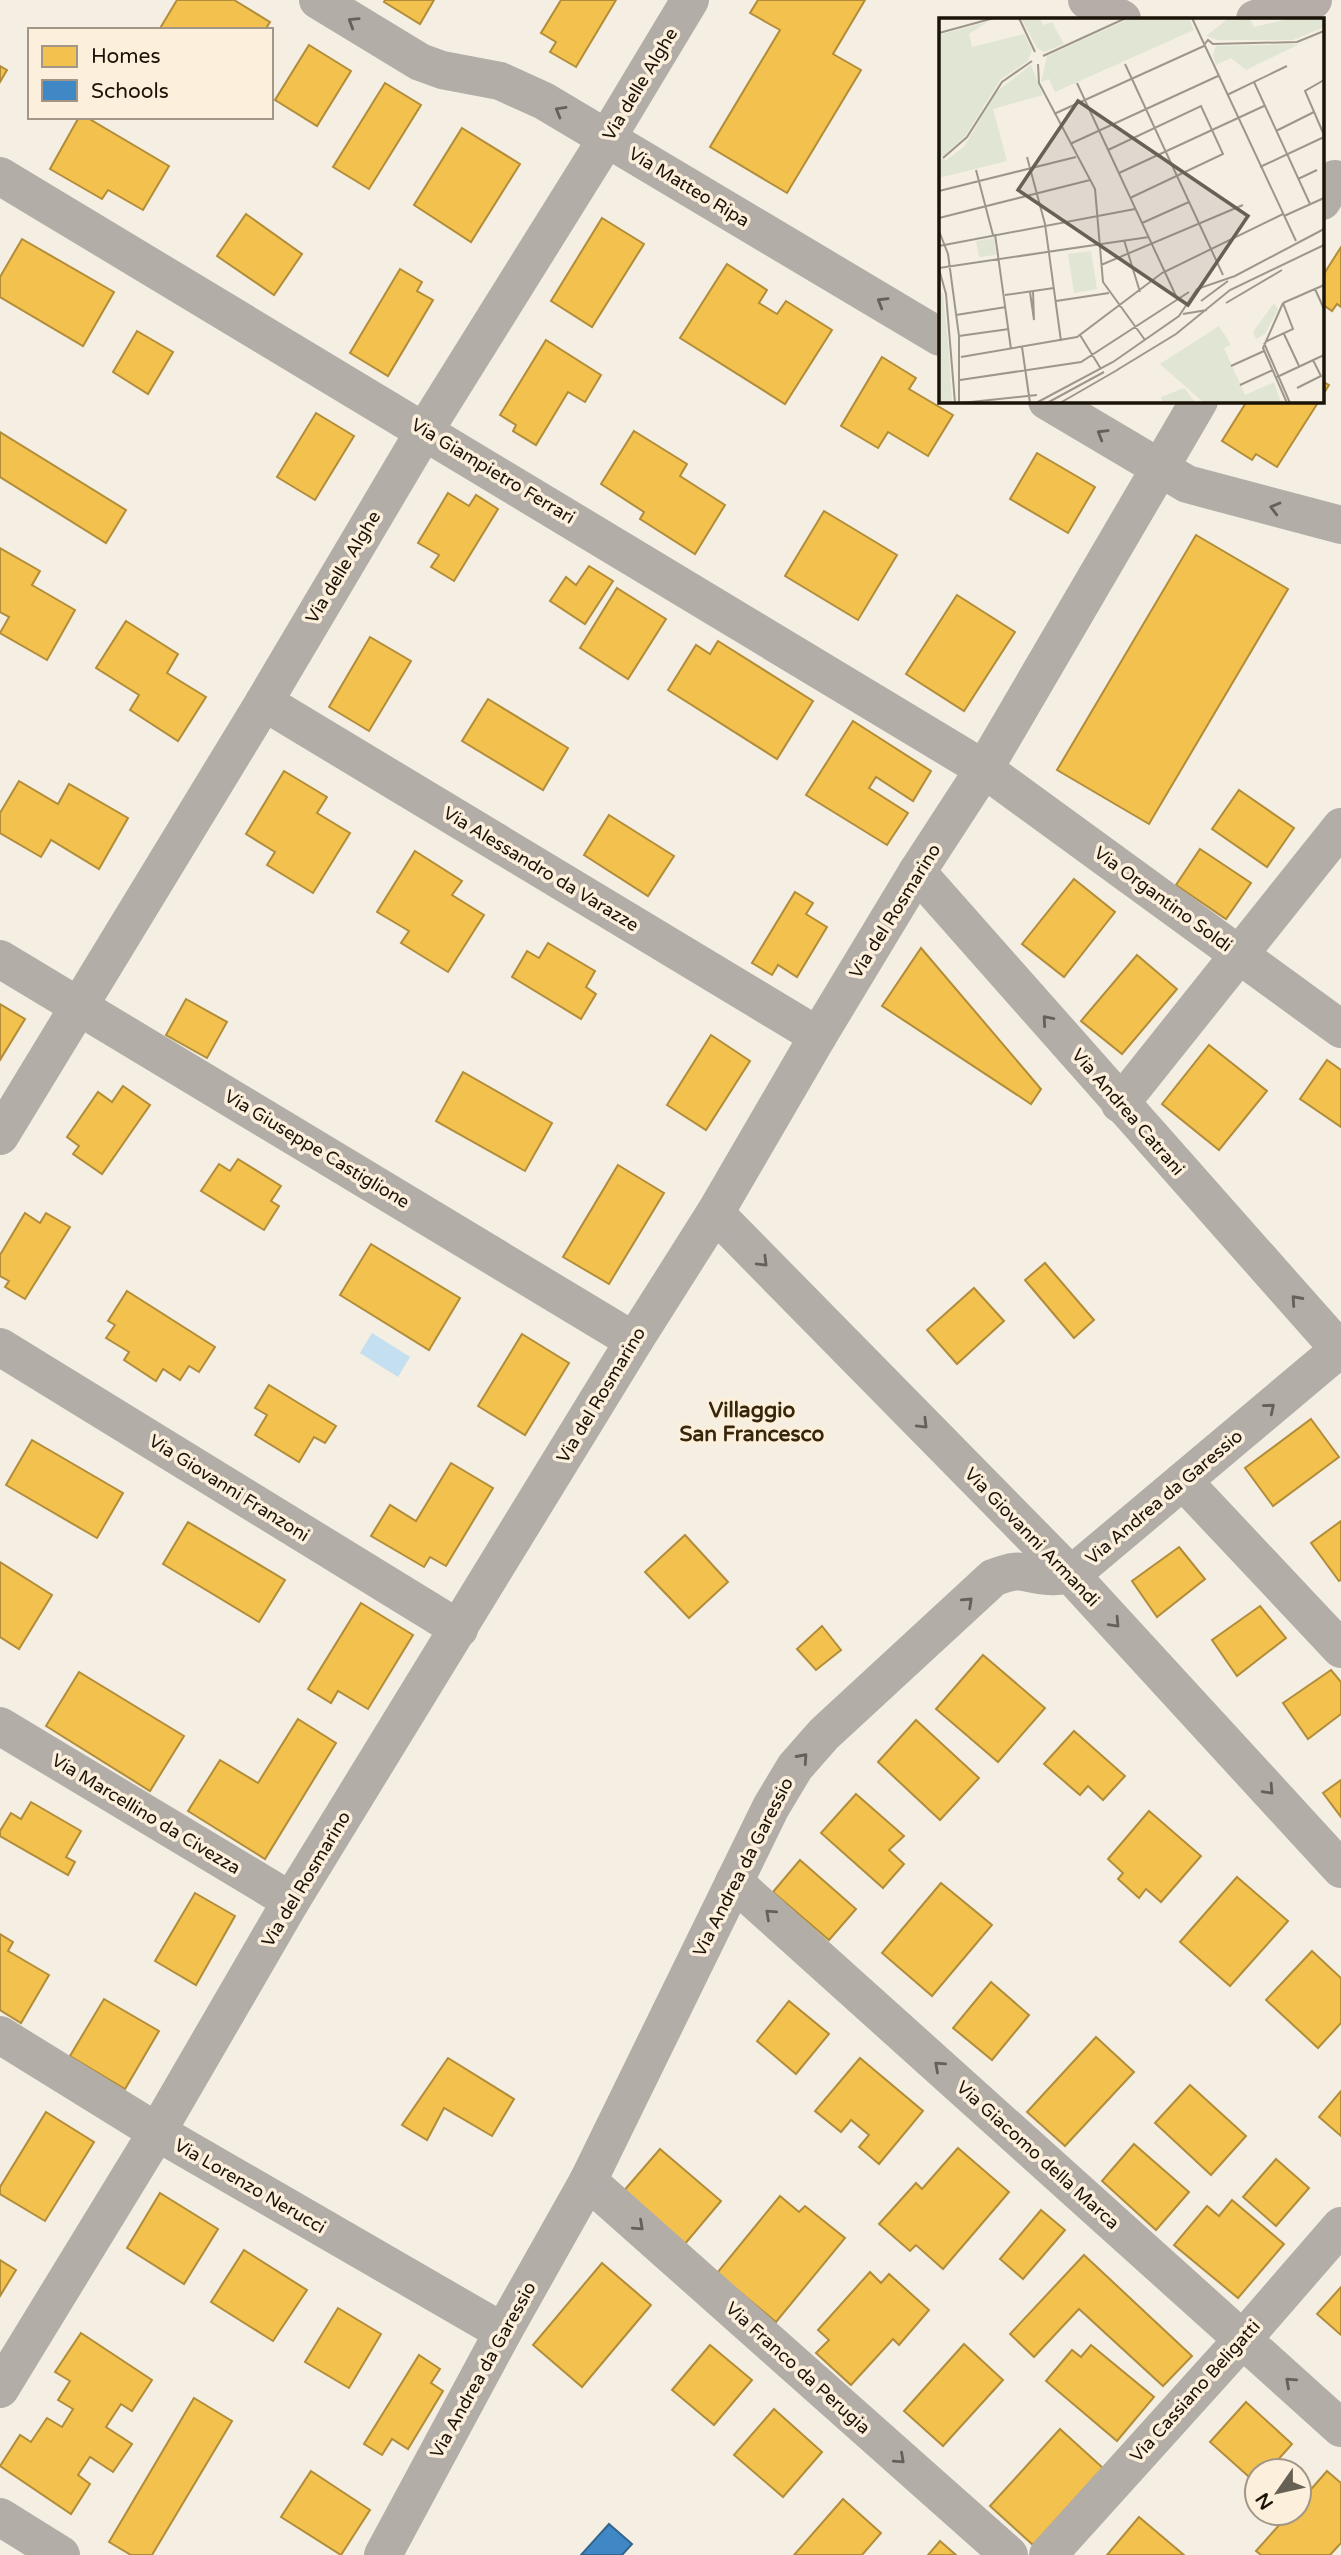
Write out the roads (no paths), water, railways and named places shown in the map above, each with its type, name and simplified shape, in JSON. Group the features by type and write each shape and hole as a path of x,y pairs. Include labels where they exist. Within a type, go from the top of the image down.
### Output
{"main road":[{"path":"1087,0 1120,18"},
{"path":"1255,18 1282,0"},
{"path":"1257,18 1313,0"}],"street":[{"name":"Via Matteo Ripa","path":"318,0 420,62 442,71 511,85 607,138 939,336"},
{"name":"Via delle Alghe","path":"0,1136 264,702 425,430 690,0"},
{"name":"Via Giampietro Ferrari","path":"0,176 984,769"},
{"path":"1049,402 1187,484 1341,525"},
{"name":"Via del Rosmarino","path":"0,2389 157,2132 291,1901 715,1213 917,872 984,769 1198,402"},
{"name":"Via Alessandro da Varazze","path":"264,702 818,1036"},
{"name":"Via Organtino Soldi","path":"984,769 1341,1029"},
{"path":"1120,1104 1341,827"},
{"name":"Via Andrea Catrani","path":"917,872 1341,1350"},
{"name":"Via Giuseppe Castiglione","path":"0,959 634,1341"},
{"name":"Via Giovanni Armandi","path":"715,1213 1071,1575 1341,1868"},
{"name":"Via Giovanni Franzoni","path":"0,1347 459,1629"},
{"name":"Via Andrea da Garessio","path":"383,2555 588,2181 771,1807 795,1767 824,1734 993,1578 1024,1570 1048,1576 1071,1575 1341,1350"},
{"path":"1183,1481 1341,1649"},
{"name":"Via Marcellino da Civezza","path":"0,1726 291,1901"},
{"name":"Via Giacomo della Marca","path":"734,1882 1341,2428"},
{"name":"Via Lorenzo Nerucci","path":"0,2035 157,2132 503,2332"},
{"name":"Via Franco da Perugia","path":"588,2181 1009,2555"},
{"name":"Via Cassiano Beligatti","path":"1048,2555 1243,2339 1341,2225"},
{"path":"0,2517 61,2555"}],"water":[{"path":"372,1333 410,1357 398,1377 360,1353"}],"district":[{"name":"Villaggio San Francesco","path":"752,1422"}]}
